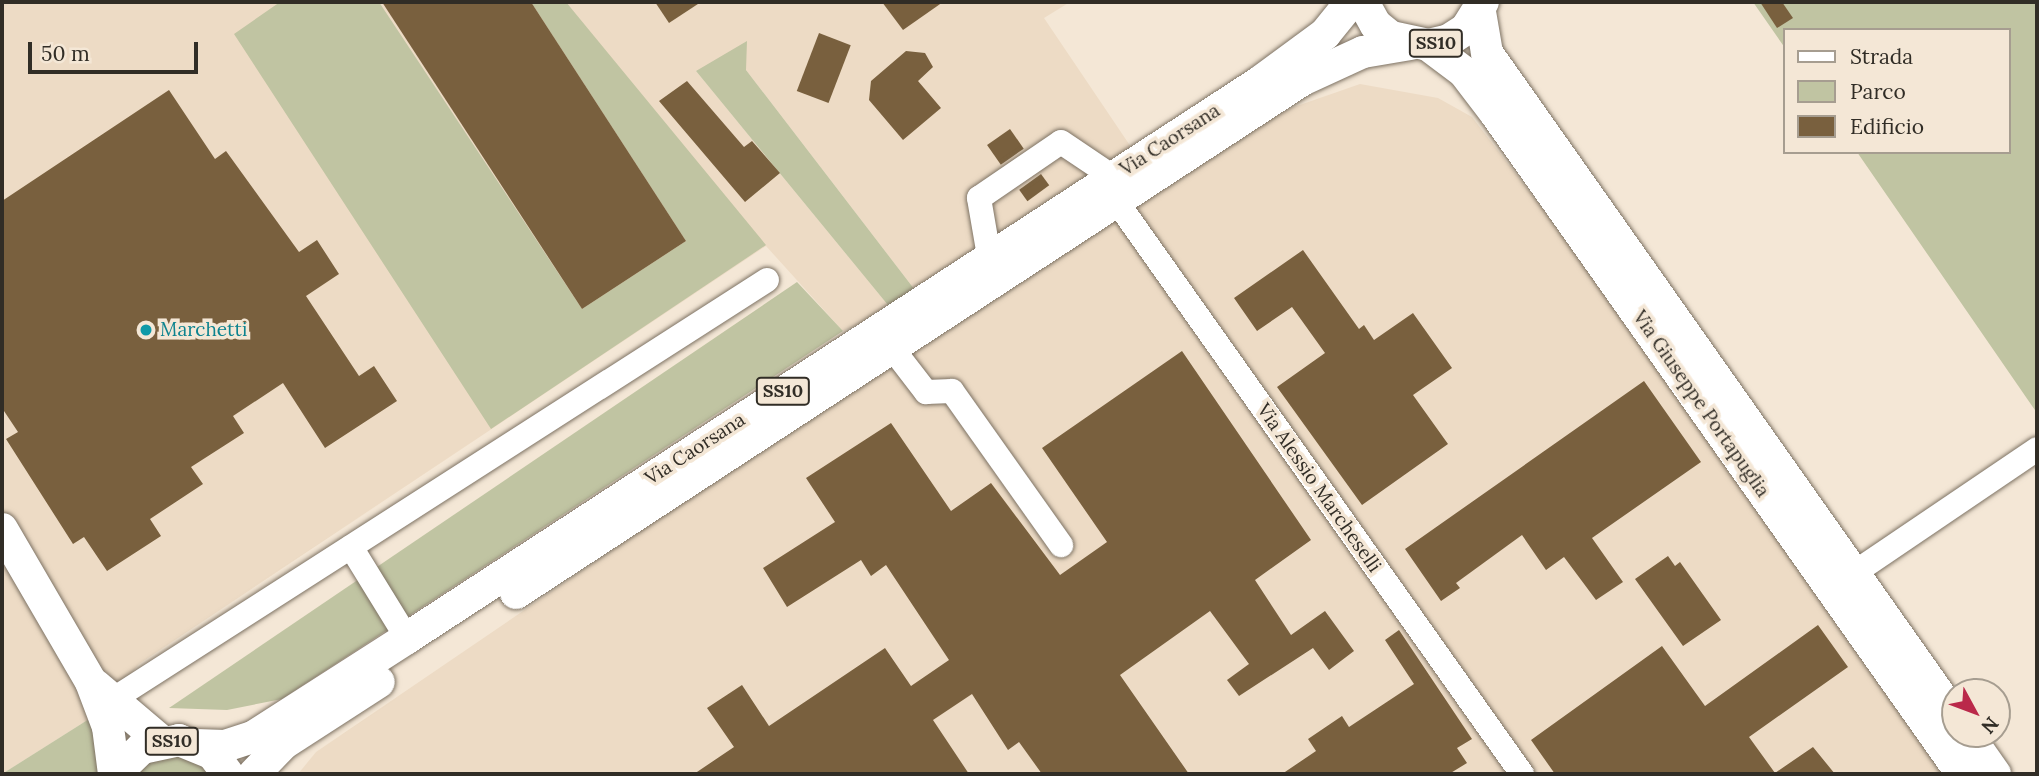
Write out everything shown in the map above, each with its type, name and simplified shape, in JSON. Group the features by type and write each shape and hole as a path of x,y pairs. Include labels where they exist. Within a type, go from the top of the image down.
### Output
{"main road":[{"name":"Via Caorsana","path":"254,774 283,744 892,348 1304,52 1351,2"},
{"name":"SS10","path":"1363,2 1376,25 1419,44 1458,34 1482,7"},
{"name":"Via Giuseppe Portapuglia","path":"1482,7 1487,53 1941,697"},
{"name":"Via Caorsana","path":"196,745 225,746 253,737 989,256 1115,189 1302,80 1363,52 1419,44"},
{"name":"Via Giuseppe Portapuglia","path":"1419,44 1464,72 1496,114 1962,774"},
{"path":"2,529 101,691 161,741"},
{"path":"101,691 114,774"},
{"name":"SS10","path":"114,774 142,748 161,741 196,745 212,754 228,774"},
{"path":"1977,748 1995,774"}],"street":[{"path":"989,256 979,198 1061,142 1115,189"},
{"name":"Via Alessio Marcheselli","path":"1115,189 1522,774"},
{"path":"101,691 351,547 767,280"},
{"path":"892,348 926,392 952,391 1060,545"},
{"path":"1854,573 2037,449"},
{"path":"351,547 407,638"}],"shaded area":[{"path":"2,2 1070,2 1044,18 1131,147 918,294 746,70 696,71 892,310 843,331 766,246 139,664 97,714 2,774"},
{"path":"1360,84 1438,98 1472,117 1941,727 1941,748 1957,748 1977,774 298,774 316,752 764,447 1237,135 1294,107"}],"green space":[{"path":"280,2 379,2 582,309 686,241 531,2 566,2 766,245 491,429 234,34"},
{"path":"1753,2 2037,2 2037,413 1858,154 2011,154 2011,28 1784,28 1784,47"},
{"path":"747,41 746,70 918,294 892,310 696,71"},
{"path":"797,282 843,331 282,699 227,710 169,708"},
{"path":"97,714 98,774 2,774"},
{"path":"173,749 220,774 124,774"}],"building":[{"path":"382,2 531,2 686,241 582,309"},
{"path":"655,2 701,2 669,23"},
{"path":"882,2 943,2 903,30"},
{"path":"1760,2 1782,2 1793,18 1777,28"},
{"path":"819,33 851,45 829,103 797,91"},
{"path":"906,51 925,53 933,67 918,81 941,108 903,140 869,100 871,81"},
{"path":"687,81 744,147 752,141 780,173 745,202 659,101"},
{"name":"Marchetti","path":"169,90 215,159 226,151 299,252 317,240 339,274 306,296 359,376 374,366 397,401 325,448 283,383 233,416 244,433 191,467 203,484 150,519 161,536 107,571 84,537 73,544 6,439 18,432 2,408 2,201"},
{"path":"1010,129 1024,149 1001,165 987,145"},
{"path":"1041,174 1049,185 1027,201 1019,190"},
{"path":"1303,250 1359,329 1364,325 1374,340 1413,313 1452,368 1413,395 1448,444 1362,505 1277,387 1325,353 1292,307 1257,331 1234,298"},
{"path":"1182,351 1311,540 1255,580 1291,635 1325,611 1354,651 1329,670 1313,648 1239,696 1227,680 1249,664 1210,611 1120,675 1189,774 1042,774 1019,742 1008,750 972,694 933,720 969,774 694,774 734,747 707,708 742,685 769,726 885,648 911,686 949,660 886,565 871,576 861,560 787,607 763,568 835,522 806,478 891,423 951,511 991,483 1060,575 1107,542 1042,448"},
{"path":"1644,381 1701,462 1592,538 1623,582 1596,600 1564,557 1546,570 1522,535 1456,583 1460,588 1441,601 1405,549"},
{"path":"1668,556 1675,566 1680,562 1721,620 1683,646 1635,579"},
{"path":"1818,625 1848,667 1749,737 1775,773 1813,747 1835,774 1555,774 1531,740 1662,646 1705,706"},
{"path":"1399,630 1472,739 1457,748 1467,763 1449,774 1282,774 1316,751 1308,739 1342,716 1349,727 1414,684 1385,640"}],"place":[{"name":"Marchetti","path":"146,330"}]}
